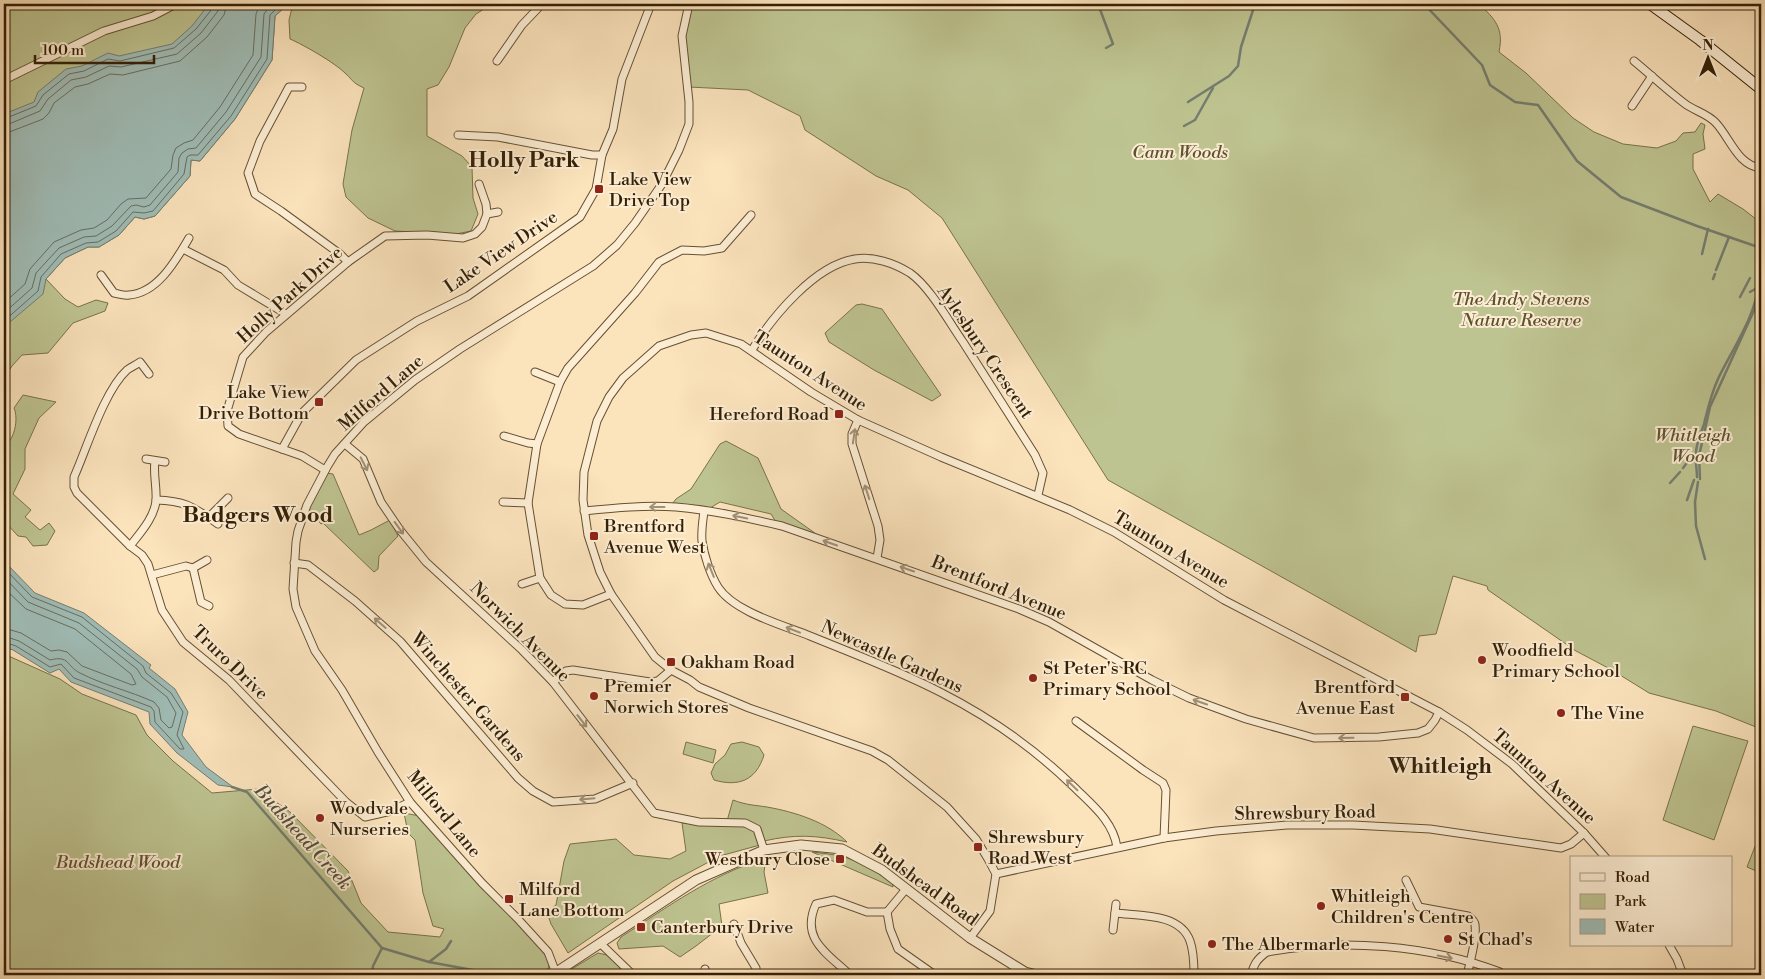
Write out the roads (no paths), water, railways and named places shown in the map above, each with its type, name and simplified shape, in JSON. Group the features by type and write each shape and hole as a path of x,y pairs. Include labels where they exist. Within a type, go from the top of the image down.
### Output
{"main road":[{"path":"1650,4 1700,40 1761,89"}],"street":[{"path":"4,80 104,31 153,16 176,4"},
{"path":"497,61 522,26 542,4"},
{"name":"Lake View Drive","path":"282,449 302,413 356,360 418,321 468,296 580,217 596,189 602,155 613,129 622,79 650,4"},
{"name":"Milford Lane","path":"554,974 548,952 482,884 410,802 342,690 315,651 296,607 293,589 298,531 307,504 325,470 335,454 364,422 415,380 460,349 593,266 617,245 635,223 662,184 679,150 688,124 689,102 682,36 689,4"},
{"path":"1634,61 1686,105 1702,112 1716,123 1745,161 1761,168"},
{"path":"1632,106 1652,76"},
{"path":"302,87 289,87 260,141 248,173 255,194 340,254 348,262"},
{"path":"458,135 498,137 592,156 602,155"},
{"path":"478,184 486,204 486,214 498,212"},
{"name":"Holly Park Drive","path":"325,470 302,456 239,434 228,426 227,411 243,357 286,314 348,262 385,236 427,235 463,238 475,234 482,227 486,214"},
{"path":"611,594 584,606 565,604 551,595 540,578 528,504 537,444 560,382 568,368 635,293 658,262 682,250 704,251 722,248 751,215"},
{"path":"101,275 114,293 126,296 144,291 163,276 189,238"},
{"path":"183,249 224,270 238,285 286,314"},
{"name":"Aylesbury Crescent","path":"752,350 764,330 785,306 815,278 836,265 859,259 877,259 895,265 911,274 939,305 1035,454 1043,473 1038,495"},
{"name":"Taunton Avenue","path":"996,874 976,839 953,814 888,760 858,745 749,708 699,687 670,670 655,657 611,594 600,572 588,534 584,511 584,472 597,421 609,397 640,361 659,346 691,335 706,334 741,344 811,392 858,420 940,457 1038,495 1114,532 1224,600 1439,712 1467,730 1512,764 1584,833 1604,856"},
{"name":"Truro Drive","path":"148,374 140,362 128,369 106,400 74,477 74,486 77,493 130,546 142,555 148,564 162,610 183,642 229,680 346,802 365,817 391,811 410,802"},
{"path":"535,372 560,382"},
{"path":"858,420 852,434 852,444 878,526 880,540 876,558"},
{"path":"504,436 537,444"},
{"name":"Norwich Avenue","path":"345,444 363,458 381,502 400,530 426,562 522,650 553,682 654,812 699,822 745,823 757,829 764,850"},
{"path":"146,460 165,462"},
{"path":"130,546 153,511 156,500 154,460"},
{"path":"208,518 228,498"},
{"path":"156,500 185,503 218,524"},
{"path":"503,502 528,504"},
{"name":"Brentford Avenue","path":"584,511 622,507 675,507 704,510 782,526 992,599 1049,622 1152,680 1189,698 1246,719 1314,738 1379,737 1415,733 1428,729 1439,712"},
{"name":"Newcastle Gardens","path":"704,510 702,541 709,567 718,588 737,605 768,621 902,674 943,693 987,719 1062,775 1106,820 1114,833 1117,847"},
{"path":"152,575 186,566 193,568 207,560"},
{"name":"Winchester Gardens","path":"294,563 308,565 355,601 400,641 518,778 533,791 553,802 595,799 633,784"},
{"path":"193,568 201,602 209,606"},
{"path":"522,584 540,578"},
{"path":"553,682 566,671 573,670 650,682 658,681 670,670"},
{"path":"1076,721 1143,770 1163,782 1166,790 1164,838"},
{"name":"Shrewsbury Road","path":"996,874 1164,838 1287,825 1353,825 1441,830 1561,848 1571,844 1584,833"},
{"name":"Budshead Road","path":"554,974 696,880 764,850 801,845 842,849 882,870 970,938 1024,974 1037,975"},
{"path":"970,938 990,912 996,874"},
{"path":"1406,880 1419,907 1468,916 1473,919 1476,924 1467,975"},
{"path":"906,889 887,912 890,929 898,949 935,975"},
{"path":"850,975 818,945 811,931 810,917 816,904 834,900 867,912 887,912"},
{"path":"1113,930 1116,904"},
{"path":"1115,914 1167,920 1178,924 1191,942 1194,975"},
{"path":"734,924 741,943 756,968 756,975"},
{"path":"601,944 634,975"},
{"path":"1252,975 1254,964 1267,952 1331,945 1371,945 1420,952 1470,962 1500,972"},
{"path":"1669,946 1677,959 1683,975"}],"water":[{"path":"209,4 288,4 275,16 272,60 235,119 200,161 191,160 190,176 155,216 144,219 135,217 119,235 99,247 88,247 65,258 46,279 43,294 4,327 4,114 34,102 38,92 66,69 82,66 108,53 119,56 172,44 192,26"},
{"path":"4,561 35,593 84,613 151,665 149,668 175,689 188,712 182,735 206,767 233,787 218,785 177,753 150,724 149,712 71,682 59,669 50,673 13,650 4,647"}],"waterway":[{"path":"1098,4 1113,44 1106,48"},
{"path":"1188,102 1229,76 1238,66 1241,47 1255,4"},
{"path":"1424,4 1482,65 1490,85 1515,102 1538,105 1577,161 1621,197 1761,248"},
{"path":"1184,126 1195,120 1213,88"},
{"path":"1702,254 1708,229"},
{"path":"1716,270 1729,237"},
{"path":"1713,279 1715,274"},
{"path":"1740,297 1750,278"},
{"path":"1757,283 1761,279"},
{"path":"1697,477 1697,446 1712,396 1718,379 1753,308 1757,287"},
{"path":"1750,292 1757,288"},
{"path":"1700,479 1699,456 1710,407 1761,295"},
{"path":"1683,468 1692,456 1695,455"},
{"path":"1670,483 1680,472"},
{"path":"1687,500 1694,480"},
{"path":"1698,482 1695,502 1696,526 1705,559"},
{"name":"Budshead Creek","path":"232,787 247,792 382,948 429,962 489,973"},
{"path":"429,962 446,949 451,941"},
{"path":"372,975 373,966 382,948"}],"place":[{"name":"Lake View Drive Top","path":"599,189"},
{"name":"Lake View Drive Bottom","path":"319,402"},
{"name":"Hereford Road","path":"839,414"},
{"name":"Brentford Avenue West","path":"594,536"},
{"name":"Woodfield Primary School","path":"1482,660"},
{"name":"Oakham Road","path":"671,662"},
{"name":"St Peter's RC Primary School","path":"1033,678"},
{"name":"Premier Norwich Stores","path":"594,696"},
{"name":"Brentford Avenue East","path":"1405,697"},
{"name":"The Vine","path":"1561,713"},
{"name":"Woodvale Nurseries","path":"320,818"},
{"name":"Shrewsbury Road West","path":"978,847"},
{"name":"Westbury Close","path":"840,859"},
{"name":"Milford Lane Bottom","path":"509,899"},
{"name":"Whitleigh Children's Centre","path":"1321,906"},
{"name":"Canterbury Drive","path":"641,927"},
{"name":"St Chad's","path":"1448,939"},
{"name":"The Albermarle","path":"1212,944"}],"district":[{"name":"Holly Park","path":"524,160"},
{"name":"Badgers Wood","path":"258,515"},
{"name":"Whitleigh","path":"1440,766"}],"park label":[{"name":"Cann Woods","path":"1180,152"},
{"name":"The Andy Stevens Nature Reserve","path":"1521,309"},
{"name":"Whitleigh Wood","path":"1693,445"},
{"name":"Budshead Wood","path":"118,862"}]}
